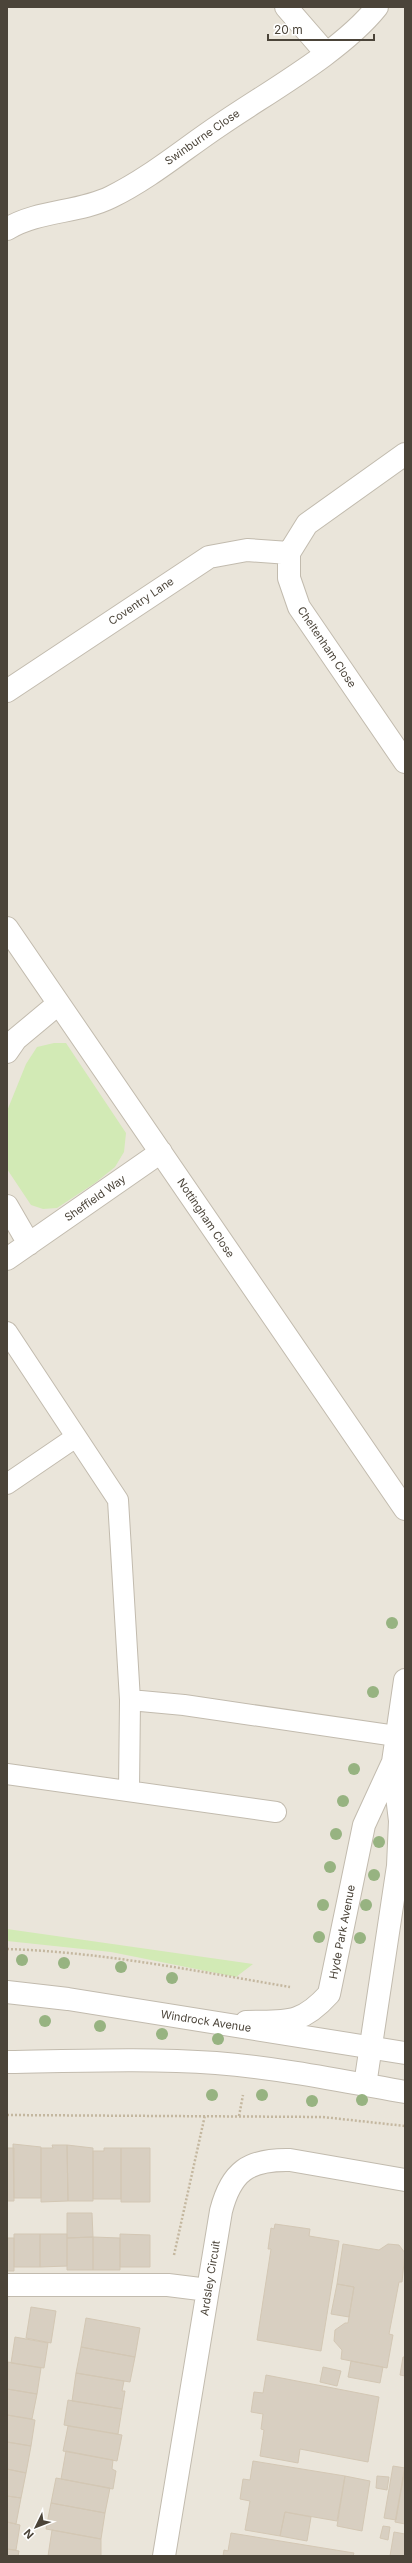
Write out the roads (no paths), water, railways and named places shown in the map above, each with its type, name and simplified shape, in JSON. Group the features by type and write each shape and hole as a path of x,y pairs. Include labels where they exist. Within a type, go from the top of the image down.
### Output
{"street":[{"path":"286,7 326,53"},
{"name":"Swinburne Close","path":"7,229 48,215 93,204 140,181 326,53 364,23 377,7"},
{"path":"289,553 307,524 405,454"},
{"name":"Coventry Lane","path":"7,691 209,557 247,550 289,553"},
{"name":"Cheltenham Close","path":"289,553 289,578 299,607 405,762"},
{"name":"Nottingham Close","path":"7,928 405,1509"},
{"path":"7,1052 16,1039 58,1004"},
{"name":"Sheffield Way","path":"7,1259 161,1152"},
{"path":"7,1206 29,1244"},
{"name":"Hyde Park Avenue","path":"365,2085 398,1866 400,1821 393,1762 405,1680"},
{"name":"Hyde Park Avenue","path":"224,2023 282,2021 303,2017 315,2010 329,1994 364,1825 393,1762"},
{"name":"Windrock Avenue","path":"7,1992 68,1999 405,2053"},
{"path":"7,2062 112,2060 217,2063 405,2092"},
{"name":"Ardsley Circuit","path":"164,2556 225,2196 232,2181 242,2170 256,2163 273,2160 290,2160 405,2180"},
{"path":"7,2285 168,2285 208,2290"}],"lane":[{"path":"7,1332 118,1500 130,1700 128,1790"},
{"path":"7,1484 76,1437"},
{"path":"130,1700 184,1705 396,1736"},
{"path":"7,1774 276,1812"}]}
